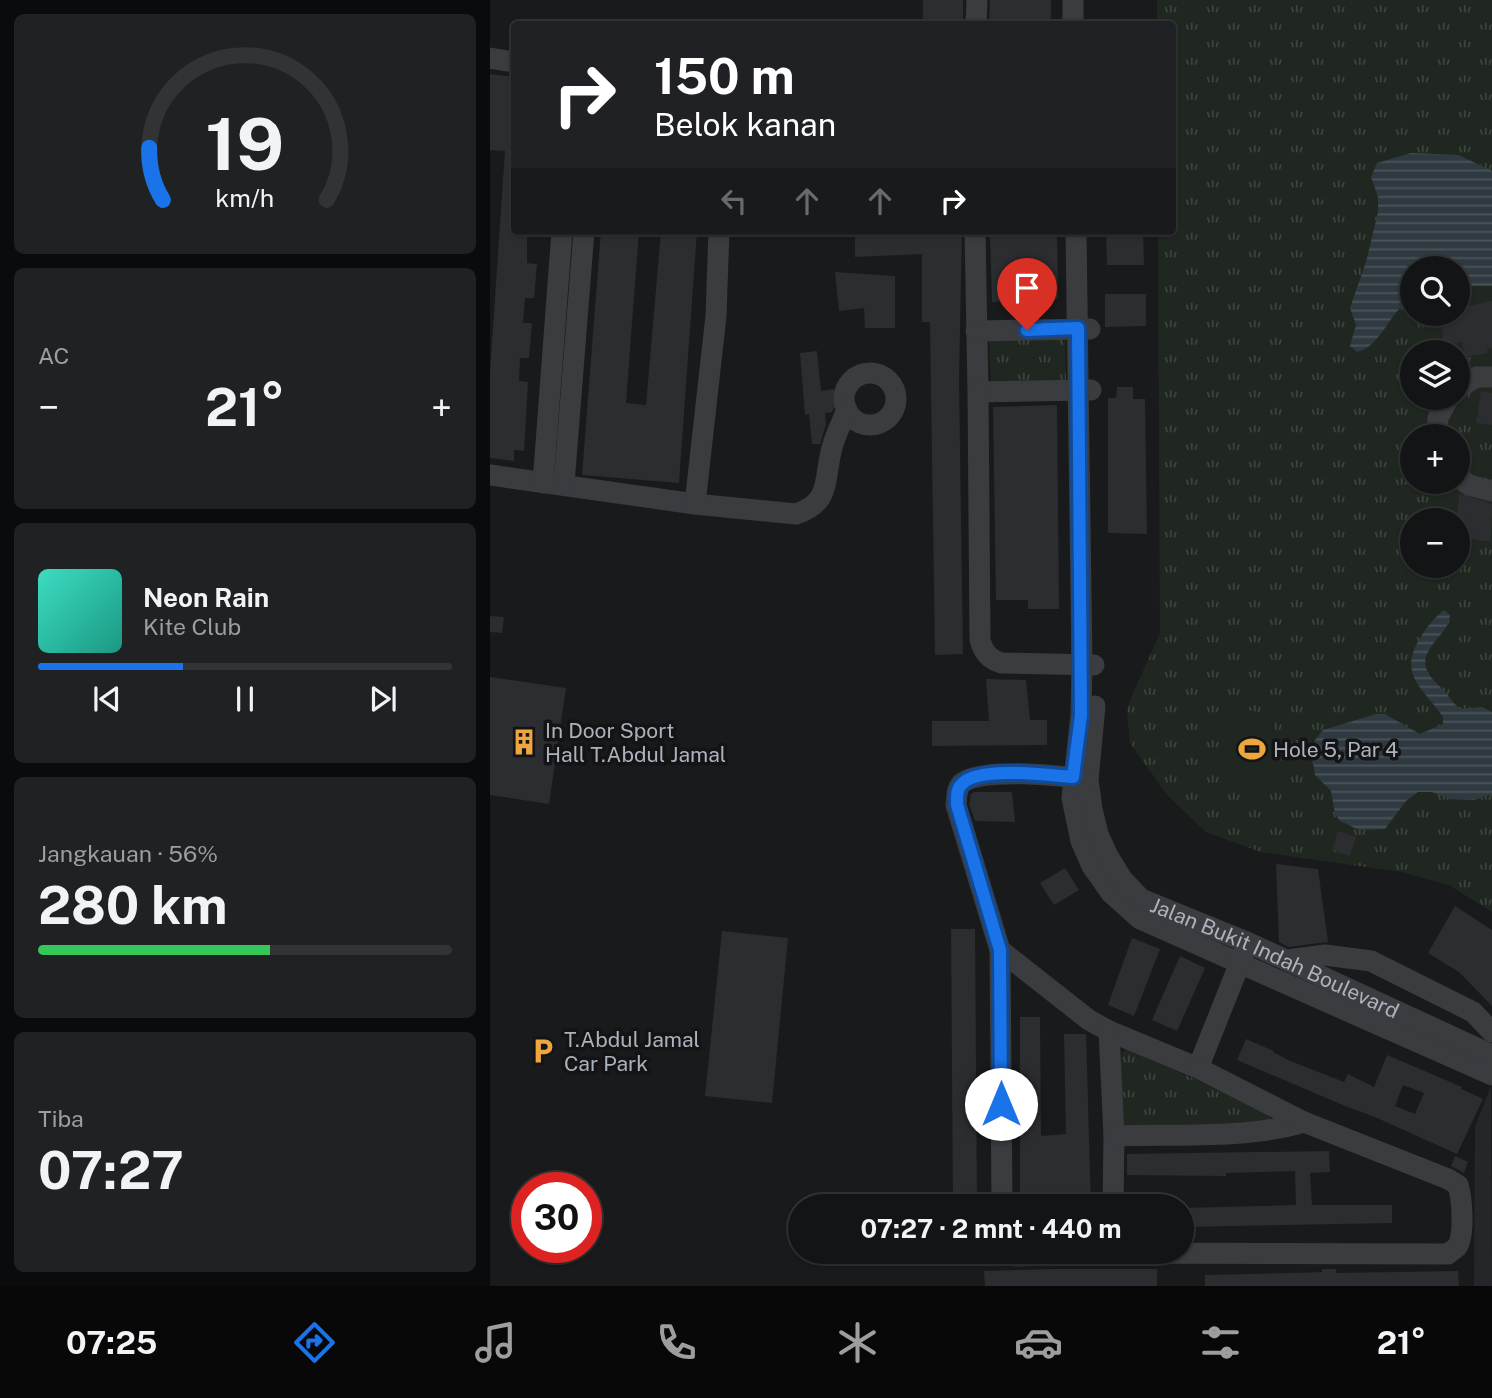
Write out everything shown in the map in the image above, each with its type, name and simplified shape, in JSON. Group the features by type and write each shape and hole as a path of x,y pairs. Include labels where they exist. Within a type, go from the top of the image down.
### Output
{"street":[{"path":"976,0 976,21"},
{"path":"1073,0 1073,21"},
{"path":"1087,0 1087,21"},
{"path":"490,58 511,62"},
{"path":"553,483 562,235"},
{"path":"553,483 584,235"},
{"path":"695,504 716,316 719,235"},
{"path":"975,235 980,640 984,653 990,659 1001,663 1088,664"},
{"path":"1076,235 1084,329 1088,664 1081,715 1080,778 1072,798 1081,841 1092,866 1111,893 1140,919 1244,952 1492,1075"},
{"path":"1084,329 1090,235"},
{"path":"976,331 1084,329"},
{"path":"1470,381 1477,377 1492,377"},
{"path":"978,392 1085,390"},
{"path":"490,475 695,504 796,514 810,509 822,496 835,438 847,410"},
{"path":"1470,485 1492,491"},
{"path":"1002,1194 1000,950 957,805 958,791 968,780 981,775 1030,774 1080,778"},
{"path":"1000,950 1089,1020 1109,1031 1198,1068 1304,1122 1448,1179 1458,1185 1461,1196 1460,1235 1457,1247 1448,1254 1194,1252"},
{"path":"1198,1068 1244,952"},
{"name":"Jalan Bukit Indah Boulevard","path":"1244,952 1286,960 1492,1055"},
{"path":"1286,960 1325,955 1371,961 1473,1012 1492,1032"},
{"path":"1109,1031 1114,1136 1113,1194"},
{"path":"1114,1136 1254,1132 1285,1128 1304,1122"}],"shaded area":[{"path":"1411,153 1459,155 1492,171 1492,286 1470,286 1470,256 1400,256 1400,309 1379,336 1365,349 1357,352 1350,346 1356,325 1350,308 1366,262 1378,212 1378,197 1371,177 1377,163"},
{"path":"1444,610 1450,615 1449,620 1428,652 1425,665 1430,676 1460,709 1482,707 1492,712 1492,794 1474,800 1449,799 1432,792 1418,792 1406,801 1385,829 1359,830 1340,821 1335,814 1331,791 1315,775 1312,755 1315,740 1323,730 1376,714 1385,714 1420,734 1443,724 1443,717 1416,682 1411,663 1421,636"},
{"path":"1491,1086 1492,1286 1474,1286 1475,1127"}],"green space":[{"path":"1157,0 1492,0 1492,912 1449,885 1401,872 1261,852 1206,832 1168,796 1130,743 1127,712 1160,633 1158,235 1176,235 1176,21 1157,21"},
{"path":"1065,337 1066,382 991,384 989,338"},
{"name":"Hole 5, Par 4","path":"1240,709 1258,712 1272,723 1286,781 1268,793 1243,784 1230,768 1225,747 1227,721"},
{"path":"1126,1049 1268,1111 1272,1123 1126,1126 1121,1121 1121,1054"}],"building":[{"path":"923,0 963,0 963,21 923,21"},
{"path":"990,0 1051,0 1051,21 989,21"},
{"path":"490,74 511,77 511,235 527,235 527,263 537,264 534,298 525,298 523,323 532,323 529,358 520,358 519,381 528,382 524,451 514,450 514,461 490,458 490,372 505,151 490,150"},
{"path":"601,235 639,235 626,403 646,405 661,235 697,235 679,483 582,475"},
{"path":"855,235 962,235 959,380 963,654 935,655 930,322 922,322 922,254 855,257"},
{"path":"990,235 1057,235 1058,299 992,302"},
{"path":"1106,235 1143,235 1144,265 1107,265"},
{"path":"835,272 895,276 895,328 865,328 864,308 839,311"},
{"path":"1105,294 1146,294 1146,326 1105,327"},
{"path":"1492,301 1492,348 1487,349 1488,353 1470,356 1470,340 1444,340 1441,326 1470,326 1470,306"},
{"path":"817,351 821,391 834,389 836,404 832,412 825,413 826,424 820,444 812,444 809,414 805,415 800,353"},
{"path":"1117,387 1133,387 1133,399 1145,399 1147,534 1108,533 1108,398 1116,398"},
{"path":"1481,391 1492,393 1492,425 1476,423"},
{"path":"1057,405 1059,609 1028,609 1028,600 996,600 993,407"},
{"path":"1460,494 1492,504 1491,542 1470,539 1470,508 1458,508"},
{"path":"490,616 504,617 502,633 490,632"},
{"name":"In Door Sport Hall T.Abdul Jamal","path":"490,677 566,688 549,804 490,795"},
{"path":"986,679 1026,680 1030,720 1047,720 1047,745 932,746 932,721 989,721"},
{"path":"974,792 1012,792 1015,822 975,821 969,804"},
{"path":"1338,831 1356,837 1350,856 1332,850"},
{"path":"1276,864 1318,869 1328,942 1288,947 1279,942"},
{"path":"1065,868 1079,890 1054,905 1040,883"},
{"path":"1455,906 1492,930 1492,1006 1459,972 1428,953"},
{"path":"951,929 975,929 977,1194 953,1194"},
{"path":"722,931 788,938 772,1103 705,1096"},
{"path":"1132,938 1160,949 1134,1016 1108,1005"},
{"path":"1180,956 1205,968 1177,1031 1152,1020"},
{"path":"1020,1017 1040,1017 1041,1136 1066,1134 1064,1034 1086,1034 1091,1194 1020,1194"},
{"path":"1246,1039 1288,1060 1344,1082 1348,1074 1374,1087 1387,1055 1462,1087 1461,1089 1483,1099 1457,1154 1237,1060","holes":["1403,1085 1424,1093 1415,1114 1395,1106"]},
{"path":"1329,1151 1330,1172 1310,1173 1312,1205 1392,1205 1392,1223 1194,1227 1194,1208 1296,1205 1295,1171 1226,1173 1226,1176 1127,1175 1127,1154"},
{"path":"1455,1156 1468,1162 1464,1173 1451,1166"},
{"path":"1157,1269 1157,1286 985,1286 984,1271"},
{"path":"1322,1269 1336,1269 1336,1273 1458,1271 1459,1286 1205,1286 1205,1275 1322,1272"}],"place":[{"name":"In Door Sport Hall T.Abdul Jamal","path":"524,742"},
{"name":"Hole 5, Par 4","path":"1252,749"},
{"name":"T.Abdul Jamal Car Park","path":"543,1051"}],"route":[{"path":"1001,1104 1000,950 957,805 958,791 961,784 981,775 1073,777 1081,715 1078,328 1027,330"}]}
